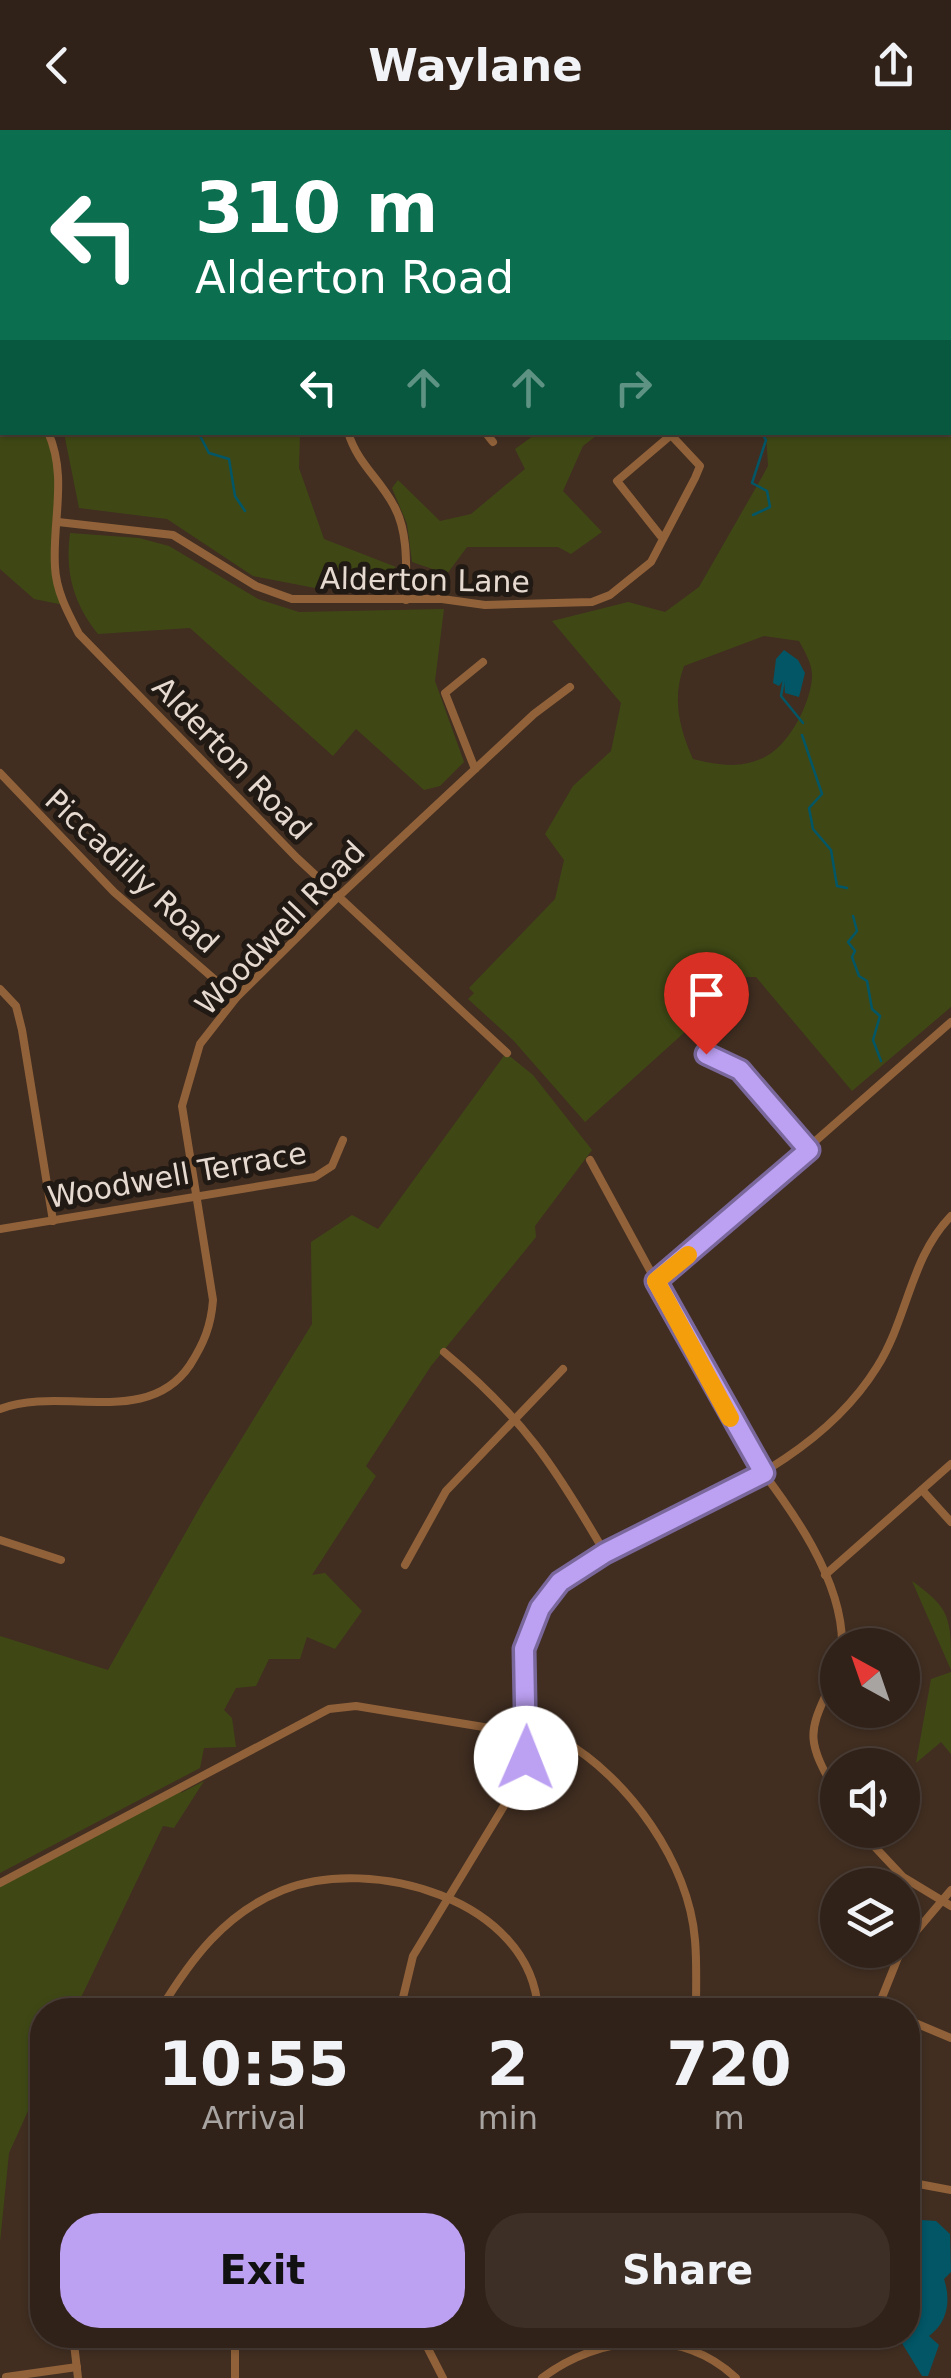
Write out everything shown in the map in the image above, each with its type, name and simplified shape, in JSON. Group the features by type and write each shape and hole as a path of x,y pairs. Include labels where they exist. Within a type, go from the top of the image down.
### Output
{"street":[{"name":"Alderton Road","path":"49,435 58,467 58,587 80,634 338,897 506,1053"},
{"path":"349,435 360,462 394,506 403,531 406,600"},
{"path":"487,435 493,442"},
{"name":"Alderton Lane","path":"58,522 172,536 256,586 292,599 406,600 484,606 592,602 610,595 650,562 663,538 700,466 670,435 617,482 663,538"},
{"path":"475,769 445,692 482,662"},
{"name":"Woodwell Road","path":"0,1409 28,1402 129,1402 164,1392 181,1378 212,1320 213,1300 182,1106 200,1044 236,998 338,897 570,687"},
{"name":"Piccadilly Road","path":"0,773 114,892 236,998"},
{"path":"0,989 16,1006 22,1030 53,1221"},
{"path":"656,1281 951,1022"},
{"path":"706,1054 740,1070 809,1150"},
{"name":"Woodwell Terrace","path":"0,1229 314,1177 332,1166 343,1140"},
{"path":"590,1160 825,1575 840,1614 841,1628"},
{"path":"403,1998 413,1956 514,1792 528,1735 521,1668 529,1630 560,1582 605,1553 764,1473 830,1422 877,1368 897,1328 922,1254 951,1216"},
{"path":"444,1352 515,1416 558,1471 605,1553"},
{"path":"405,1564 446,1491 564,1369"},
{"path":"825,1575 951,1464"},
{"path":"922,1490 951,1522"},
{"path":"0,1540 62,1560"},
{"path":"820,1704 811,1742 820,1760"},
{"path":"0,1882 330,1709 356,1706 562,1740 589,1755 632,1802 670,1856 696,1938 696,1998"},
{"path":"876,1848 903,1876 951,1906"},
{"path":"168,1998 205,1944 246,1910 280,1891 338,1876 369,1875 402,1880 485,1920 514,1948 528,1970 535,1998"},
{"path":"920,1925 951,1890"},
{"path":"884,1998 895,1968"},
{"path":"920,2025 951,2038"},
{"path":"920,2184 951,2190"},
{"path":"75,2348 78,2378"},
{"path":"235,2348 235,2378"},
{"path":"428,2348 443,2378"},
{"path":"542,2378 589,2351 605,2348"},
{"path":"685,2348 701,2353 736,2378"},
{"path":"6,2377 77,2367"}],"green space":[{"path":"0,435 48,435 56,475 58,562 64,605 34,599 0,569"},
{"path":"64,435 300,435 299,468 324,539 396,567 383,577 402,587 315,588 253,576 167,519 79,508"},
{"path":"534,435 597,435 583,446 563,491 602,532 571,554 558,547 467,547 447,574 412,562 407,524 392,488 398,480 440,521 471,514 525,469 515,449"},
{"path":"766,435 951,435 951,1007 852,1091 756,977 746,977 585,1122 513,1040 468,999 474,993 469,988 555,899 564,860 545,834 573,786 611,751 621,703 552,621 628,602 665,612 699,587 768,466","holes":["764,636 799,641 812,678 802,712 772,753 737,765 693,759 679,713 678,690 684,666"]},
{"path":"70,533 139,538 169,546 258,599 299,612 444,609 435,681 464,762 440,786 424,790 356,729 333,756 190,628 98,634 82,611 73,586"},
{"path":"506,1053 533,1075 592,1150 535,1226 536,1237 431,1366 366,1466 376,1476 312,1575 325,1573 362,1611 335,1649 307,1637 300,1659 269,1659 256,1686 236,1688 224,1710 232,1718 236,1747 204,1748 200,1768 0,1873 0,1636 108,1670 204,1500 312,1324 311,1242 352,1215 378,1229"},
{"path":"912,1581 935,1599 946,1616 951,1670"},
{"path":"951,1672 951,1754 941,1742 920,1760 919,1748 931,1679"},
{"path":"204,1781 174,1828 163,1826 81,1998 30,1998 30,2107 9,2153 0,2242 0,1885 183,1787 181,1793"}],"water":[{"path":"784,650 798,660 805,673 799,697 785,693 784,679 779,686 773,683 776,659"},
{"path":"936,2221 950,2234 951,2272 944,2279 946,2310 929,2336 939,2345 928,2376 922,2376 905,2348 920,2348 920,2222"}],"waterway":[{"path":"200,435 209,453 229,459 235,496 245,511"},
{"path":"753,515 770,507 767,491 752,483 766,440 763,435"},
{"path":"784,679 781,696 803,723"},
{"path":"802,735 822,794 809,808 813,829 831,850 837,886 847,888"},
{"path":"853,916 857,931 848,942 855,951 852,957 859,976 867,981 872,1009 880,1016 873,1040 881,1061"}],"slow traffic":[{"path":"688,1255 656,1281 730,1418"}],"route":[{"path":"526,1758 528,1713 521,1668 524,1649 540,1608 560,1582 605,1553 764,1473 752,1458 656,1281 809,1150 740,1070 706,1054"}]}
